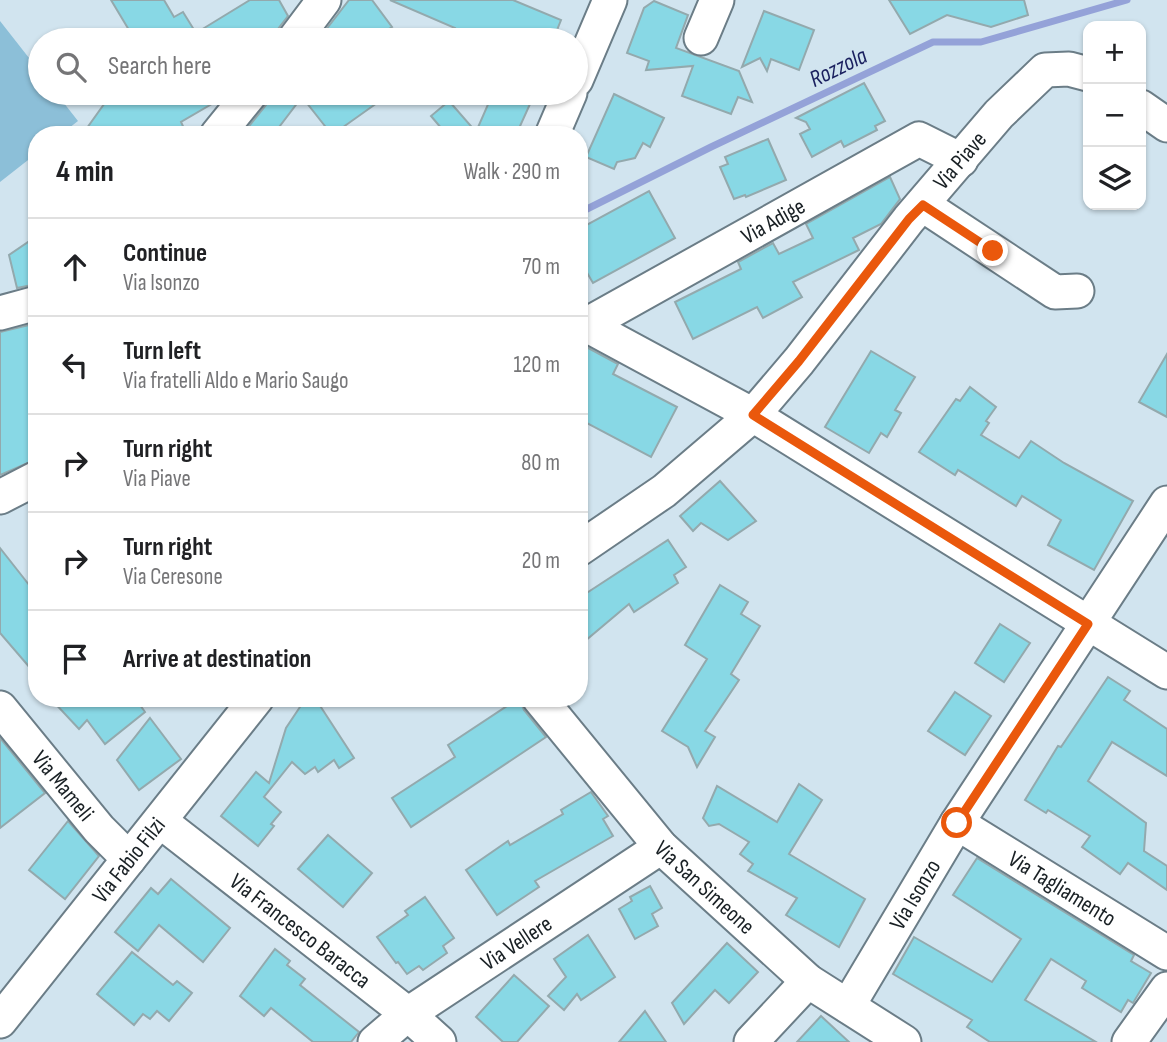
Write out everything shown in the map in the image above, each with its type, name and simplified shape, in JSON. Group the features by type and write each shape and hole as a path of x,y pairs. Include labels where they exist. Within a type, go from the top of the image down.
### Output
{"street":[{"path":"303,28 324,0"},
{"path":"701,38 717,0"},
{"path":"588,48 606,1"},
{"name":"Via Piave","path":"588,543 664,491 753,415 799,361 909,219 999,114 1045,70 1069,69 1083,73"},
{"path":"224,126 241,105"},
{"path":"556,126 565,105"},
{"path":"1146,110 1167,125"},
{"name":"Via Adige","path":"588,320 919,139 961,160"},
{"path":"923,205 1055,292 1077,291"},
{"path":"0,313 28,305"},
{"path":"588,326 753,415 1167,672"},
{"path":"0,497 28,483"},
{"name":"Via Isonzo","path":"848,1006 957,823 1167,503"},
{"name":"Via Fabio Filzi","path":"0,1021 250,707"},
{"name":"Via San Simeone","path":"547,707 661,847 808,981 904,1042"},
{"name":"Via Mameli","path":"0,708 99,829 129,859"},
{"name":"Via Francesco Baracca","path":"160,821 408,1014 439,1042"},
{"name":"Via Tagliamento","path":"957,823 1167,953"},
{"name":"Via Vellere","path":"375,1042 408,1014 661,847"},
{"path":"751,1042 808,981"},
{"path":"1129,1042 1167,989"}],"shaded area":[{"path":"0,21 28,57 28,105 65,105 78,121 72,126 28,126 28,160 0,182"}],"building":[{"path":"111,0 164,0 174,17 183,12 193,28 128,28"},
{"path":"250,0 279,0 288,16 279,28 204,28"},
{"path":"349,0 372,0 392,27 390,28 327,28"},
{"path":"390,0 513,0 561,20 558,28 455,28"},
{"path":"889,0 1024,0 1028,15 991,27 947,15 910,34"},
{"path":"654,1 688,15 676,48 739,71 752,102 738,97 731,114 682,96 693,66 646,70 649,61 627,53 644,8"},
{"path":"764,11 814,30 799,70 771,59 767,71 760,58 742,67"},
{"path":"864,83 885,121 875,126 877,130 844,147 841,141 812,157 800,134 810,129 806,122 796,118"},
{"path":"614,94 664,118 650,147 643,143 635,158 617,162 614,169 588,158"},
{"path":"103,105 210,105 181,122 183,126 88,126"},
{"path":"266,105 296,105 280,126 249,126"},
{"path":"308,105 374,105 345,126 325,126"},
{"path":"444,105 452,105 471,126 439,126 431,116"},
{"path":"488,105 530,105 520,126 479,126"},
{"path":"768,139 786,180 746,197 745,195 734,199 720,167 728,164 725,157"},
{"path":"890,177 900,199 881,224 853,238 859,250 793,282 802,297 763,318 757,307 693,339 675,302 741,269 738,262 773,243 779,254 813,238 806,224"},
{"path":"649,191 675,238 593,283 588,274 588,224"},
{"path":"28,242 28,286 17,288 9,255"},
{"path":"28,325 28,463 0,475 0,332"},
{"path":"588,348 618,364 613,374 677,407 651,457 588,424"},
{"path":"871,351 915,377 895,410 901,413 887,437 881,433 869,453 825,427"},
{"path":"1167,354 1167,417 1139,402"},
{"path":"970,387 996,407 986,421 989,423 981,435 1019,458 1031,441 1064,463 1133,501 1094,570 1048,545 1061,520 1022,496 1016,506 958,470 955,475 919,452 956,399 960,401"},
{"path":"720,481 756,521 728,540 701,523 693,531 680,516"},
{"path":"668,540 686,567 674,575 678,583 634,612 629,604 588,638 588,592"},
{"path":"0,548 28,584 28,666 0,633"},
{"path":"720,585 748,602 741,614 760,626 731,674 739,680 705,731 715,737 697,767 688,747 662,731 707,659 685,645"},
{"path":"1000,624 1030,643 1004,682 975,663"},
{"path":"1108,677 1130,691 1124,700 1167,729 1167,776 1112,742 1088,781 1146,823 1144,851 1167,866 1167,890 1128,863 1120,874 1082,847 1090,836 1048,810 1046,813 1025,800 1058,746 1061,747"},
{"path":"955,692 991,716 965,755 928,731"},
{"path":"58,707 141,707 145,712 105,744 87,720 79,729"},
{"path":"300,707 321,707 354,758 339,768 334,760 318,772 315,767 305,774 292,762 264,797 281,812 258,846 221,816 256,772 269,783 286,728"},
{"path":"505,707 523,707 546,737 411,827 392,798 455,757 448,745"},
{"path":"150,718 181,759 139,790 117,760"},
{"path":"0,738 45,793 0,828"},
{"path":"799,784 822,800 789,854 865,899 839,947 786,915 797,898 748,871 753,864 740,854 749,842 719,824 709,826 703,818 717,786 777,822"},
{"path":"591,792 608,816 603,819 613,836 535,881 539,887 497,915 466,870 508,841 510,845 563,814 561,810"},
{"path":"68,821 99,856 65,899 29,870"},
{"path":"328,835 372,873 343,907 298,869"},
{"path":"977,858 1134,955 1131,961 1151,973 1133,1003 1128,1000 1121,1012 1082,988 1086,981 1051,959 1025,1000 1096,1042 990,1042 967,1027 972,1020 893,974 914,937 992,982 1021,939 953,895"},
{"path":"171,879 230,928 203,962 159,925 138,951 115,932 151,888 158,894"},
{"path":"650,886 662,908 652,914 658,926 635,939 619,909 632,901 630,897"},
{"path":"425,897 454,938 443,946 447,953 423,970 419,966 407,974 377,937 408,915 405,911"},
{"path":"588,935 615,977 581,1000 577,994 564,1010 548,996 566,977 554,959"},
{"path":"727,943 758,972 729,1003 715,990 684,1024 672,1003"},
{"path":"275,949 290,961 287,965 305,979 300,985 359,1032 351,1042 313,1042 271,1008 264,1016 240,996"},
{"path":"132,952 173,985 177,981 192,993 169,1021 157,1011 150,1019 143,1014 134,1025 97,994"},
{"path":"514,975 549,1006 517,1042 503,1042 476,1017"},
{"path":"645,1011 666,1042 619,1042"},
{"path":"821,1016 849,1042 797,1042"}],"waterway":[{"name":"Rozzola","path":"588,208 933,42 981,42 1127,0"}],"route":[{"path":"957,823 1088,624 753,415 923,205 993,251"}]}
